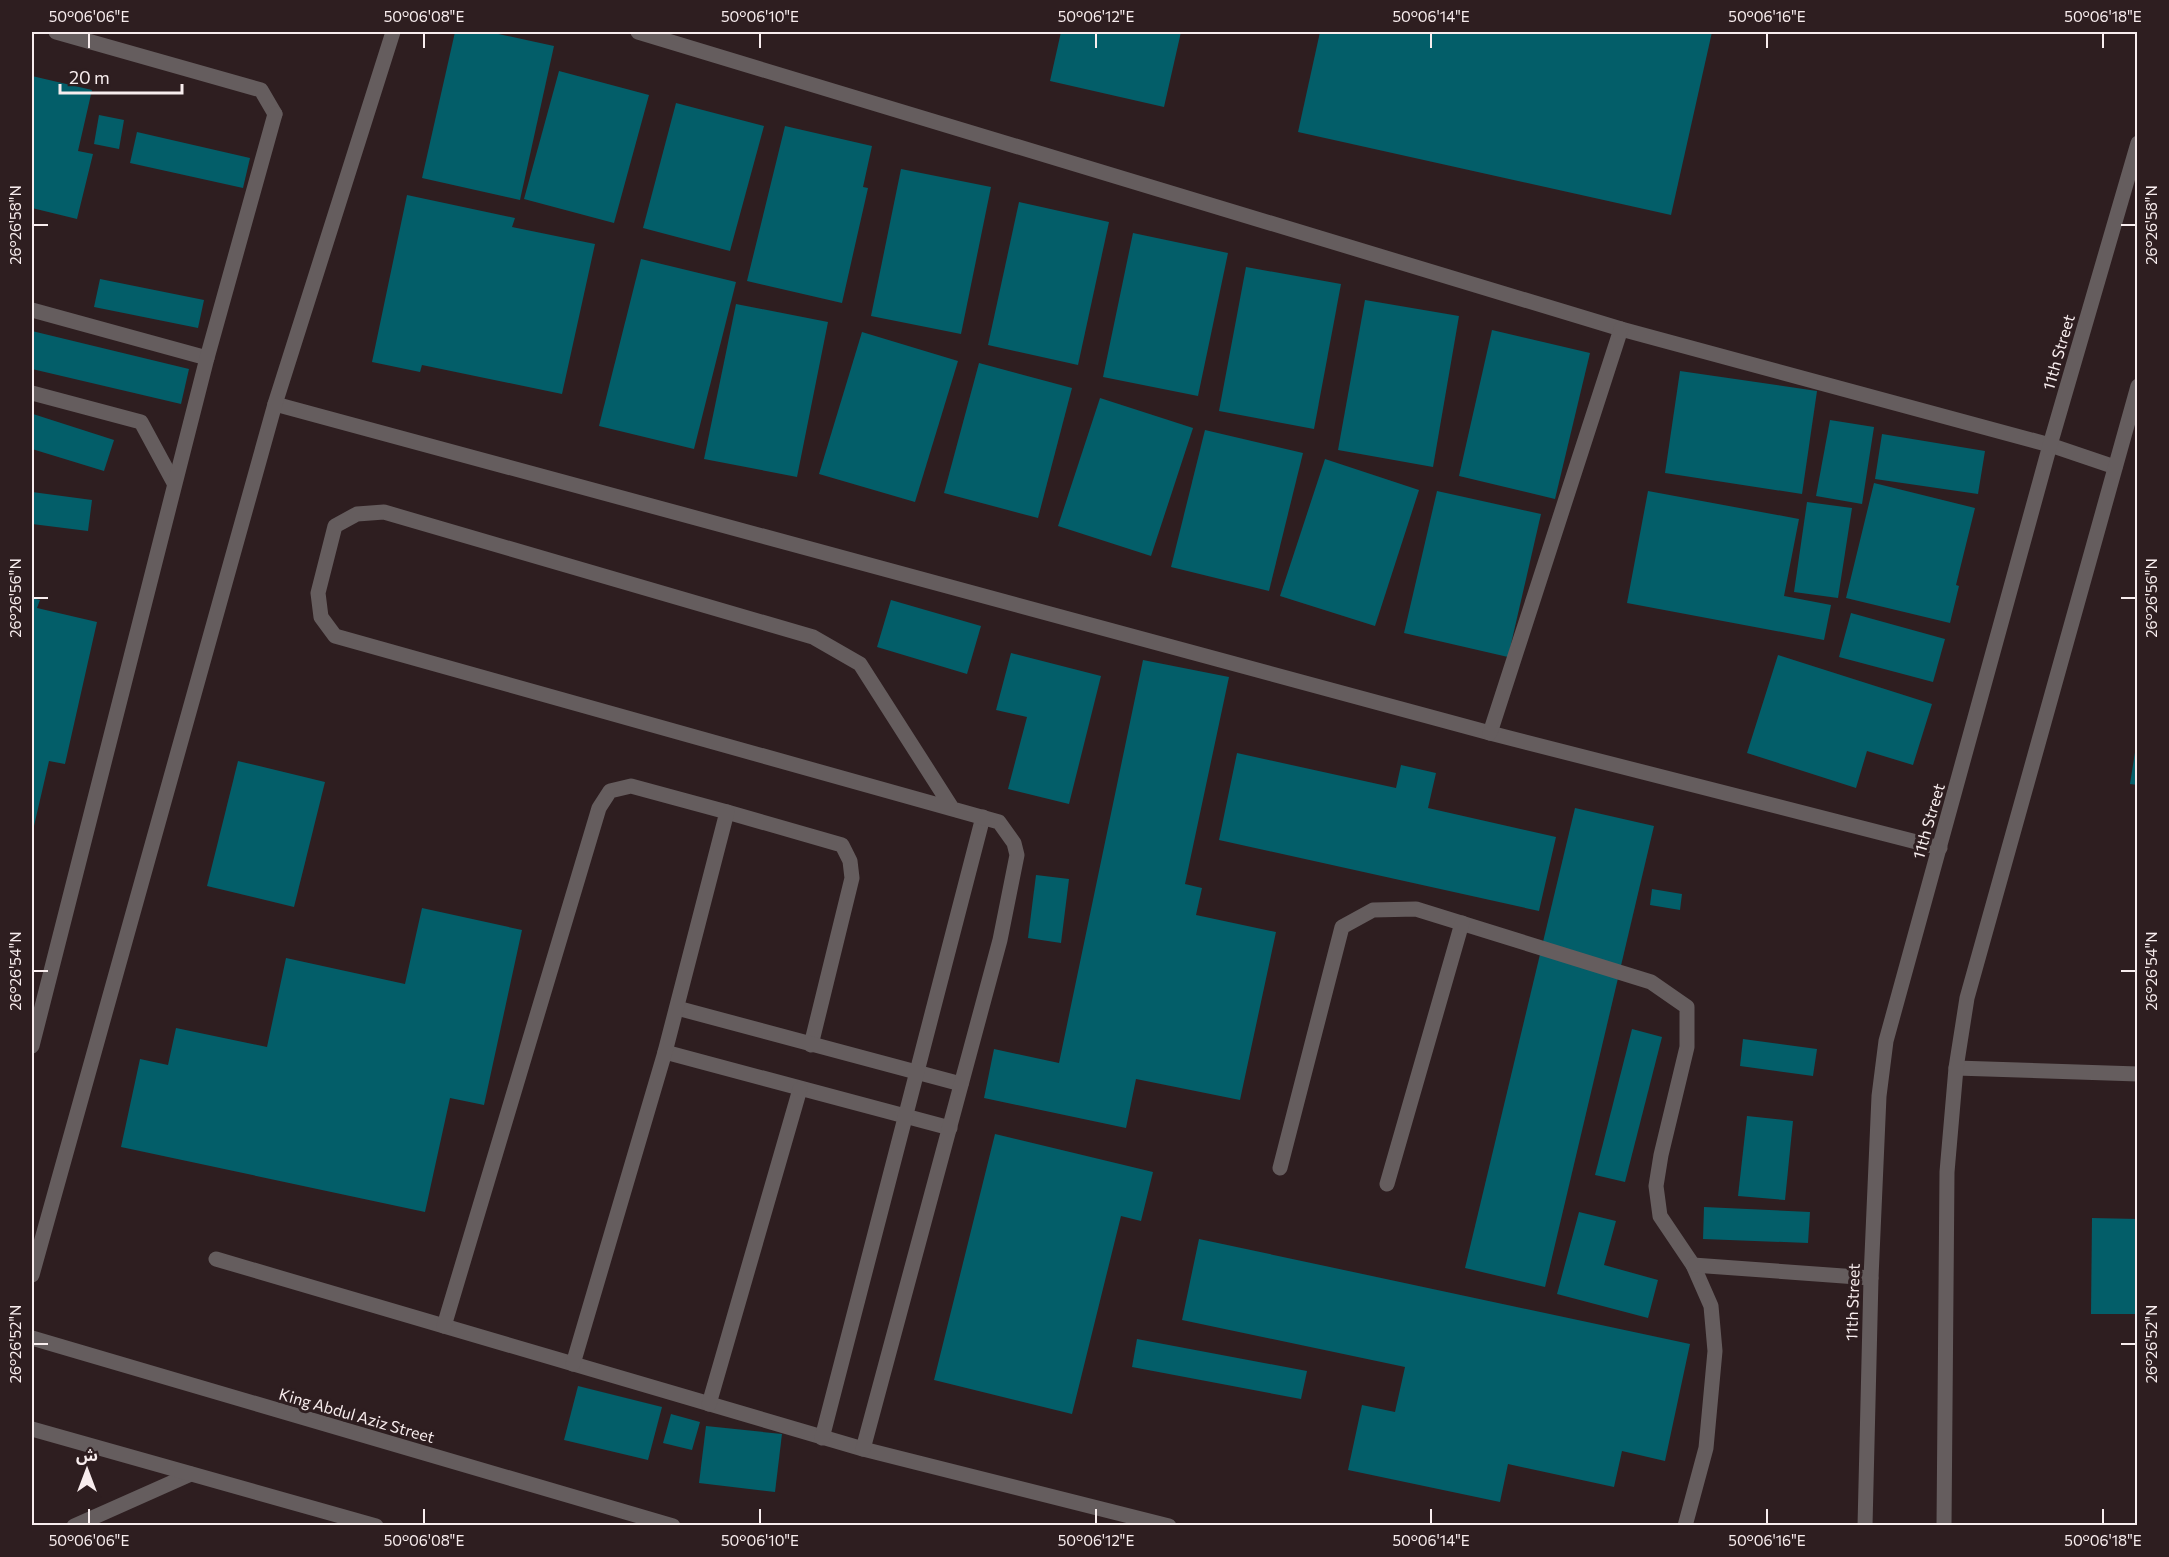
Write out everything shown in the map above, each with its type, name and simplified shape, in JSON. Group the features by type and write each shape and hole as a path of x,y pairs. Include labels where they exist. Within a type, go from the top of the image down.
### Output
{"street":[{"path":"32,1046 174,483 276,114 261,90 56,32"},
{"path":"32,1275 276,404 393,32"},
{"path":"638,32 1620,329 2050,445 2115,467"},
{"name":"11th Street","path":"1865,1526 1878,1096 1886,1041 2050,445 2138,144"},
{"path":"32,310 207,358"},
{"path":"1490,733 1620,329"},
{"path":"1944,1526 1947,1172 1956,1068 1967,998 2138,386"},
{"path":"32,393 141,422 174,483"},
{"path":"276,404 1490,733 1940,848"},
{"path":"863,1449 1000,940 1017,855 1014,843 999,822 983,817 335,636 321,617 318,593 335,526 357,514 384,512 813,637 860,664 952,808"},
{"path":"444,1326 599,808 610,791 631,786 842,845 849,861 852,878 812,1045"},
{"path":"573,1364 665,1052 728,812"},
{"path":"822,1438 983,817"},
{"path":"1280,1168 1342,927 1373,910 1416,909 1462,923 1651,982 1687,1007 1687,1047 1661,1155 1656,1186 1660,1216 1693,1265 1711,1306 1715,1351 1706,1448 1685,1526"},
{"path":"1387,1184 1462,923"},
{"path":"677,1008 916,1074 961,1084"},
{"path":"665,1052 950,1128"},
{"path":"1956,1068 2138,1074"},
{"path":"709,1404 800,1089"},
{"path":"216,1259 822,1438 1169,1526"},
{"path":"1693,1265 1871,1278"},
{"name":"King Abdul Aziz Street","path":"32,1338 673,1526"},
{"path":"32,1429 376,1526"},
{"path":"74,1526 192,1474"}],"building":[{"path":"455,32 489,32 554,46 520,200 422,178"},
{"path":"1061,32 1181,32 1164,107 1050,81"},
{"path":"1320,32 1712,32 1671,215 1298,132"},
{"path":"559,71 649,95 614,223 524,199"},
{"path":"32,76 92,90 78,151 93,154 77,219 32,208"},
{"path":"676,103 764,126 730,251 643,228"},
{"path":"99,115 124,120 119,149 94,144"},
{"path":"785,126 872,146 863,187 868,188 842,303 747,281"},
{"path":"137,132 250,158 243,188 130,163"},
{"path":"901,169 991,187 961,334 871,316"},
{"path":"407,195 515,218 512,227 595,244 562,394 422,365 420,372 372,362"},
{"path":"1019,202 1109,222 1078,365 988,345"},
{"path":"1133,233 1228,253 1198,396 1103,377"},
{"path":"641,259 736,282 694,449 599,426"},
{"path":"1246,267 1341,284 1314,429 1219,411"},
{"path":"100,279 204,300 198,328 94,307"},
{"path":"1365,300 1459,316 1433,467 1338,450"},
{"path":"736,304 828,322 797,477 704,459"},
{"path":"1492,330 1590,353 1555,499 1459,476"},
{"path":"32,331 189,369 181,404 32,369"},
{"path":"862,332 958,361 915,502 819,474"},
{"path":"979,363 1072,388 1038,518 944,493"},
{"path":"1680,371 1817,391 1802,494 1665,473"},
{"path":"1100,398 1193,428 1151,556 1058,526"},
{"path":"33,414 114,440 104,471 32,449"},
{"path":"1830,420 1874,427 1862,504 1816,496"},
{"path":"1205,430 1303,453 1269,591 1171,567"},
{"path":"1882,434 1985,451 1978,494 1875,479"},
{"path":"1325,459 1419,490 1375,626 1280,596"},
{"path":"1874,483 1975,508 1956,585 1959,586 1950,623 1846,598"},
{"path":"1437,491 1541,514 1508,657 1404,633"},
{"path":"1648,491 1799,519 1784,596 1831,605 1824,640 1627,603"},
{"path":"32,492 92,500 88,531 32,524"},
{"path":"1807,502 1852,508 1838,598 1794,592"},
{"path":"32,598 40,600 37,608 97,622 65,764 49,761 34,826 32,826"},
{"path":"891,600 981,626 967,674 877,647"},
{"path":"1851,613 1945,639 1933,682 1839,657"},
{"path":"1011,653 1101,676 1069,804 1008,789 1027,717 996,710"},
{"path":"1778,655 1932,704 1913,765 1867,751 1856,788 1747,753"},
{"path":"1143,660 1229,677 1185,884 1202,888 1196,915 1276,932 1240,1100 1136,1079 1126,1128 984,1098 994,1049 1059,1063"},
{"path":"2136,746 2138,747 2138,785 2130,784"},
{"path":"1237,753 1396,788 1401,765 1436,773 1428,808 1556,837 1539,911 1219,840"},
{"path":"238,761 325,782 294,907 207,886"},
{"path":"1575,808 1654,826 1545,1287 1465,1268"},
{"path":"1036,875 1069,879 1061,943 1028,938"},
{"path":"1652,889 1682,894 1680,910 1650,905"},
{"path":"422,908 522,930 484,1105 450,1098 425,1212 121,1147 140,1059 168,1065 176,1028 267,1047 286,958 405,984"},
{"path":"1632,1029 1662,1037 1625,1182 1595,1175"},
{"path":"1743,1039 1817,1049 1813,1076 1740,1066"},
{"path":"1747,1116 1793,1121 1785,1200 1738,1196"},
{"path":"995,1134 1153,1172 1141,1221 1121,1216 1072,1414 934,1380"},
{"path":"1704,1207 1810,1212 1808,1243 1703,1239"},
{"path":"1579,1212 1616,1221 1604,1265 1658,1280 1648,1318 1557,1294"},
{"path":"2092,1218 2138,1219 2138,1314 2091,1314"},
{"path":"1199,1239 1690,1344 1665,1461 1622,1451 1614,1487 1508,1464 1500,1502 1348,1470 1362,1405 1395,1412 1405,1367 1182,1320"},
{"path":"1137,1339 1307,1371 1301,1399 1132,1367"},
{"path":"578,1386 662,1407 648,1460 564,1440"},
{"path":"671,1414 700,1422 692,1450 663,1443"},
{"path":"706,1426 782,1434 775,1492 699,1483"}]}
